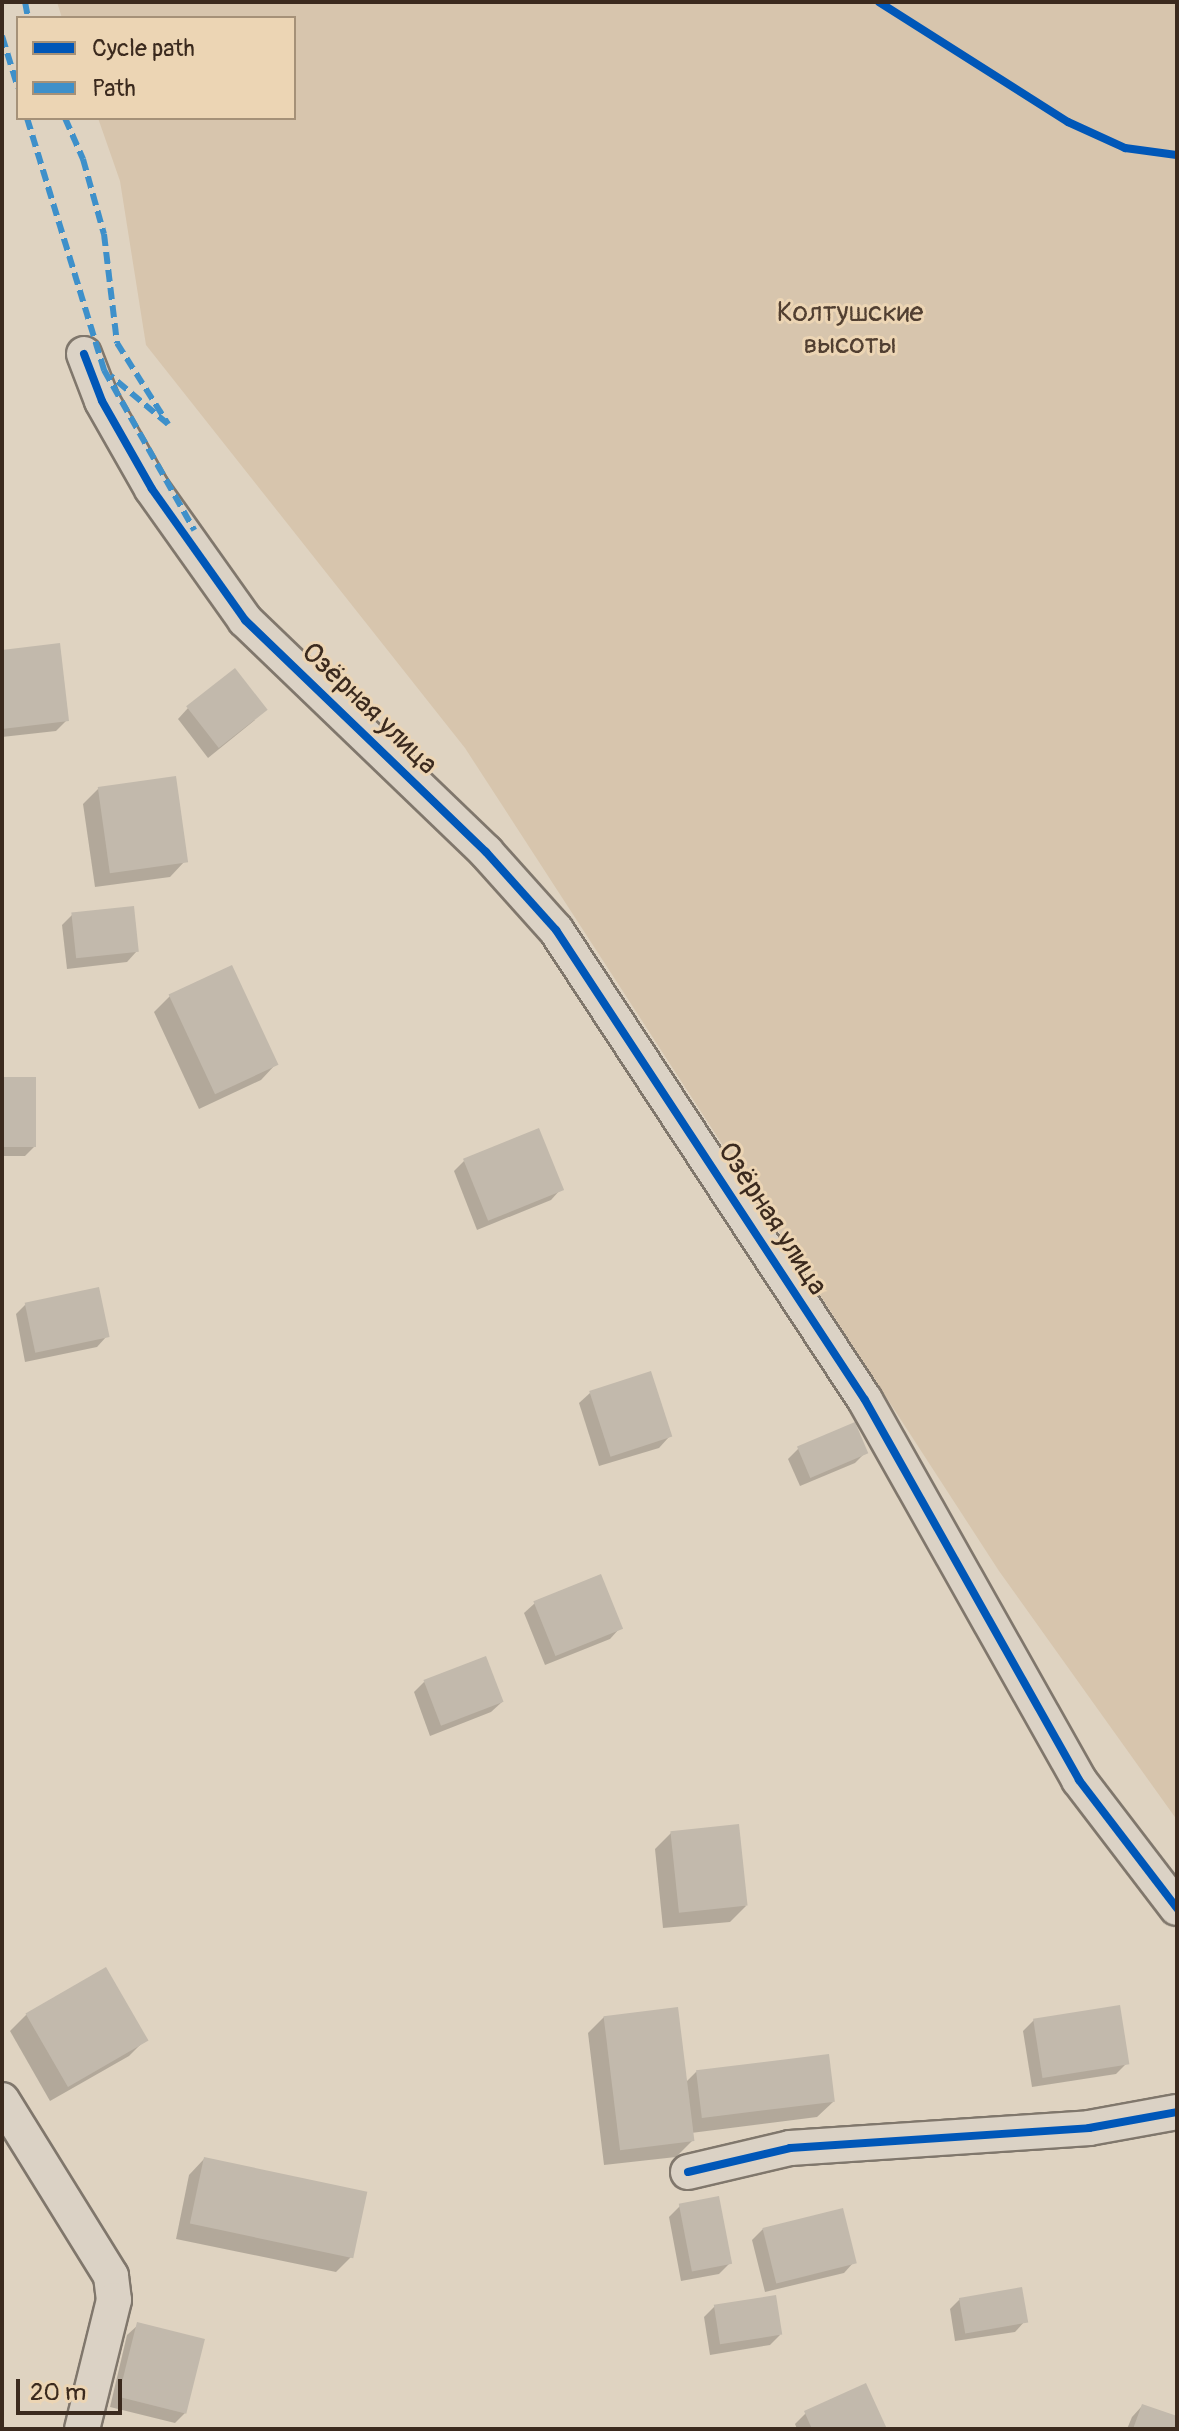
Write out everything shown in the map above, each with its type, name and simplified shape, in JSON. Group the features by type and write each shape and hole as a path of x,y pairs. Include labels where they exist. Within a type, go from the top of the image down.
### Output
{"street":[{"name":"Озёрная улица","path":"84,354 102,401 152,489 245,620 486,852 556,930 865,1400 1079,1780 1177,1908"},
{"path":"2,2100 111,2276 114,2300 82,2429"},
{"path":"688,2172 790,2148 1089,2128 1177,2112"}],"green space":[{"name":"Колтушские высоты","path":"57,2 1177,2 1177,1820 999,1571 465,748 146,345 120,181 99,120 296,120 296,16 61,16"}],"building":[{"path":"60,643 69,721 2,729 2,650"},
{"path":"235,668 268,710 219,748 186,706"},
{"path":"176,776 188,862 110,873 98,787"},
{"path":"134,906 139,952 76,958 71,913"},
{"path":"232,965 278,1065 215,1094 169,995"},
{"path":"2,1077 36,1077 36,1147 2,1147"},
{"path":"539,1128 564,1190 488,1221 463,1159"},
{"path":"99,1287 110,1337 35,1353 25,1303"},
{"path":"651,1371 672,1437 611,1457 589,1391"},
{"path":"855,1422 868,1453 810,1478 797,1447"},
{"path":"601,1574 623,1629 555,1656 533,1601"},
{"path":"486,1656 504,1702 441,1726 423,1680"},
{"path":"739,1824 748,1906 679,1913 670,1831"},
{"path":"106,1967 148,2041 68,2087 25,2014"},
{"path":"1120,2005 1129,2064 1042,2078 1033,2019"},
{"path":"678,2007 694,2141 620,2150 604,2016"},
{"path":"829,2054 835,2102 702,2118 696,2070"},
{"path":"204,2157 367,2192 353,2258 190,2224"},
{"path":"719,2196 732,2264 692,2272 679,2204"},
{"path":"843,2208 857,2263 776,2283 762,2228"},
{"path":"1022,2287 1028,2322 965,2334 959,2298"},
{"path":"776,2295 782,2335 720,2344 714,2305"},
{"path":"137,2322 205,2339 186,2414 118,2397"},
{"path":"866,2383 887,2429 812,2429 804,2411"},
{"path":"1142,2404 1177,2416 1177,2429 1133,2429"}],"marked path":[{"path":"25,2 28,16"},
{"path":"2,36 16,82"},
{"path":"28,120 104,370 194,530"},
{"path":"66,120 83,159 104,234 117,343 168,424 111,376"}],"cycle path":[{"path":"879,2 1068,122 1125,148 1177,155"},
{"path":"84,354 102,401 152,489 245,620 486,852 556,930 865,1400 1079,1780 1177,1908"},
{"path":"688,2172 790,2148 1089,2128 1177,2112"}]}
